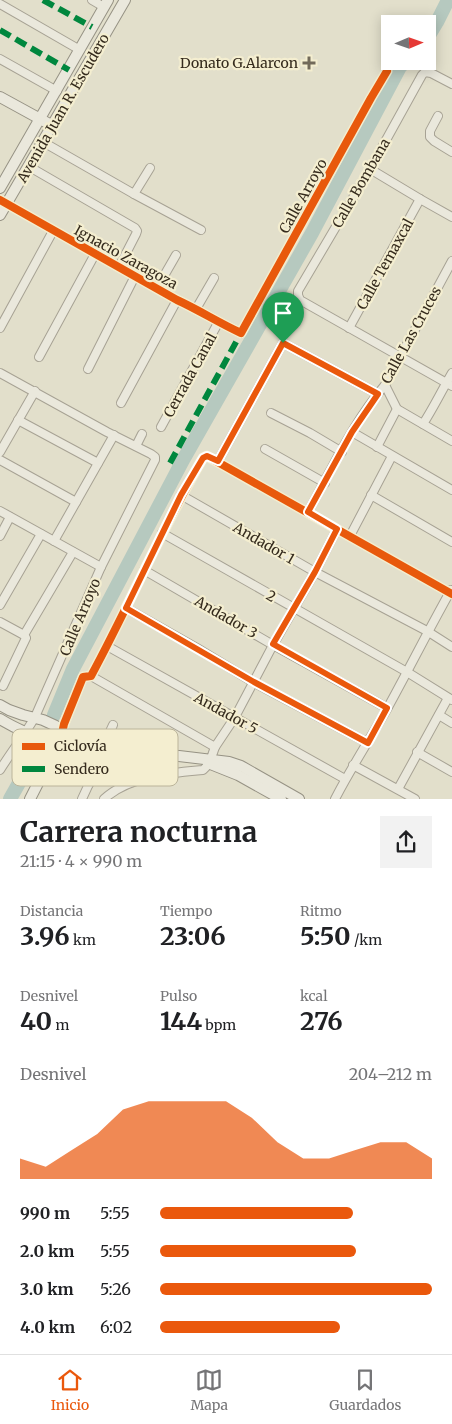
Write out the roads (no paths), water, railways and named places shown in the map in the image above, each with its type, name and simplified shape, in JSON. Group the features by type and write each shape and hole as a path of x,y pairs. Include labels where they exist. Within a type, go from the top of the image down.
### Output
{"main road":[{"name":"Avenida Juan R. Escudero","path":"0,215 3,202 44,142 125,0"},
{"name":"Avenida Juan R. Escudero","path":"0,188 106,3"},
{"path":"69,70 81,77"},
{"path":"0,97 53,126"},
{"path":"0,705 23,715 43,720 56,726 57,729"},
{"path":"0,719 19,729"},
{"path":"178,756 207,761 229,762 241,766 299,799"},
{"path":"207,761 238,775 281,799"},
{"path":"30,799 37,786"}],"street":[{"path":"92,0 106,3"},
{"path":"0,4 80,50"},
{"path":"0,59 56,91"},
{"name":"Calle Arroyo","path":"241,333 387,71"},
{"name":"Calle Bombana","path":"349,328 300,300 298,295 422,75 425,72 431,73 451,82"},
{"path":"438,116 430,132 430,137 452,152"},
{"path":"44,142 201,230"},
{"path":"28,166 135,228 136,234 119,267"},
{"path":"134,194 150,168"},
{"path":"370,169 452,217"},
{"name":"Calle Temaxcal","path":"349,328 420,199"},
{"name":"Ignacio Zaragoza","path":"3,202 177,300 196,308 218,322 241,333"},
{"path":"0,328 53,230"},
{"path":"38,357 95,254"},
{"path":"157,288 176,255"},
{"name":"Calle Las Cruces","path":"308,512 352,432 385,385 452,261"},
{"path":"88,369 135,276"},
{"path":"196,308 214,278"},
{"path":"121,403 177,300"},
{"name":"Cerrada Canal","path":"161,427 218,322"},
{"path":"349,328 449,384"},
{"path":"218,461 283,343 378,394"},
{"path":"0,373 136,446 142,434"},
{"path":"423,424 437,402 441,390 449,384 452,373"},
{"path":"385,385 397,409 452,441"},
{"path":"0,452 35,391"},
{"path":"377,447 397,409"},
{"path":"271,413 342,452"},
{"path":"18,420 98,463"},
{"path":"352,432 452,490"},
{"path":"54,541 114,435"},
{"name":"Calle Arroyo","path":"28,729 101,568 155,460 155,457 151,454 136,446"},
{"path":"265,449 325,482"},
{"path":"91,676 181,495 203,458 207,456 218,461 451,591 368,743 353,765 335,799"},
{"path":"350,536 392,456"},
{"path":"0,460 76,502"},
{"name":"Andador 1","path":"181,495 315,572 428,631 452,647"},
{"path":"371,495 452,542"},
{"path":"0,511 101,568"},
{"path":"0,536 10,517"},
{"path":"178,773 202,770 235,717 337,529"},
{"path":"0,605 41,534"},
{"name":"2","path":"162,534 407,672 450,699"},
{"path":"3,686 25,637 73,552"},
{"name":"Andador 3","path":"144,570 387,708"},
{"path":"126,608 254,682 368,743"},
{"path":"0,622 25,637"},
{"name":"Andador 5","path":"107,646 345,779"},
{"path":"63,729 83,677 91,676 215,747"},
{"path":"398,789 417,752 450,699"},
{"path":"439,715 452,723"},
{"path":"111,729 113,725"},
{"name":"Calle Arroyo","path":"0,770 12,751"},
{"path":"417,752 452,772"},
{"path":"353,765 415,799"},
{"path":"82,799 88,786"},
{"path":"104,799 125,786"}],"waterway":[{"path":"436,24 448,0"},
{"path":"54,715 73,669 183,460 312,233 398,70"},
{"path":"10,799 17,786"}],"place":[{"name":"Donato G.Alarcon","path":"309,63"}]}
